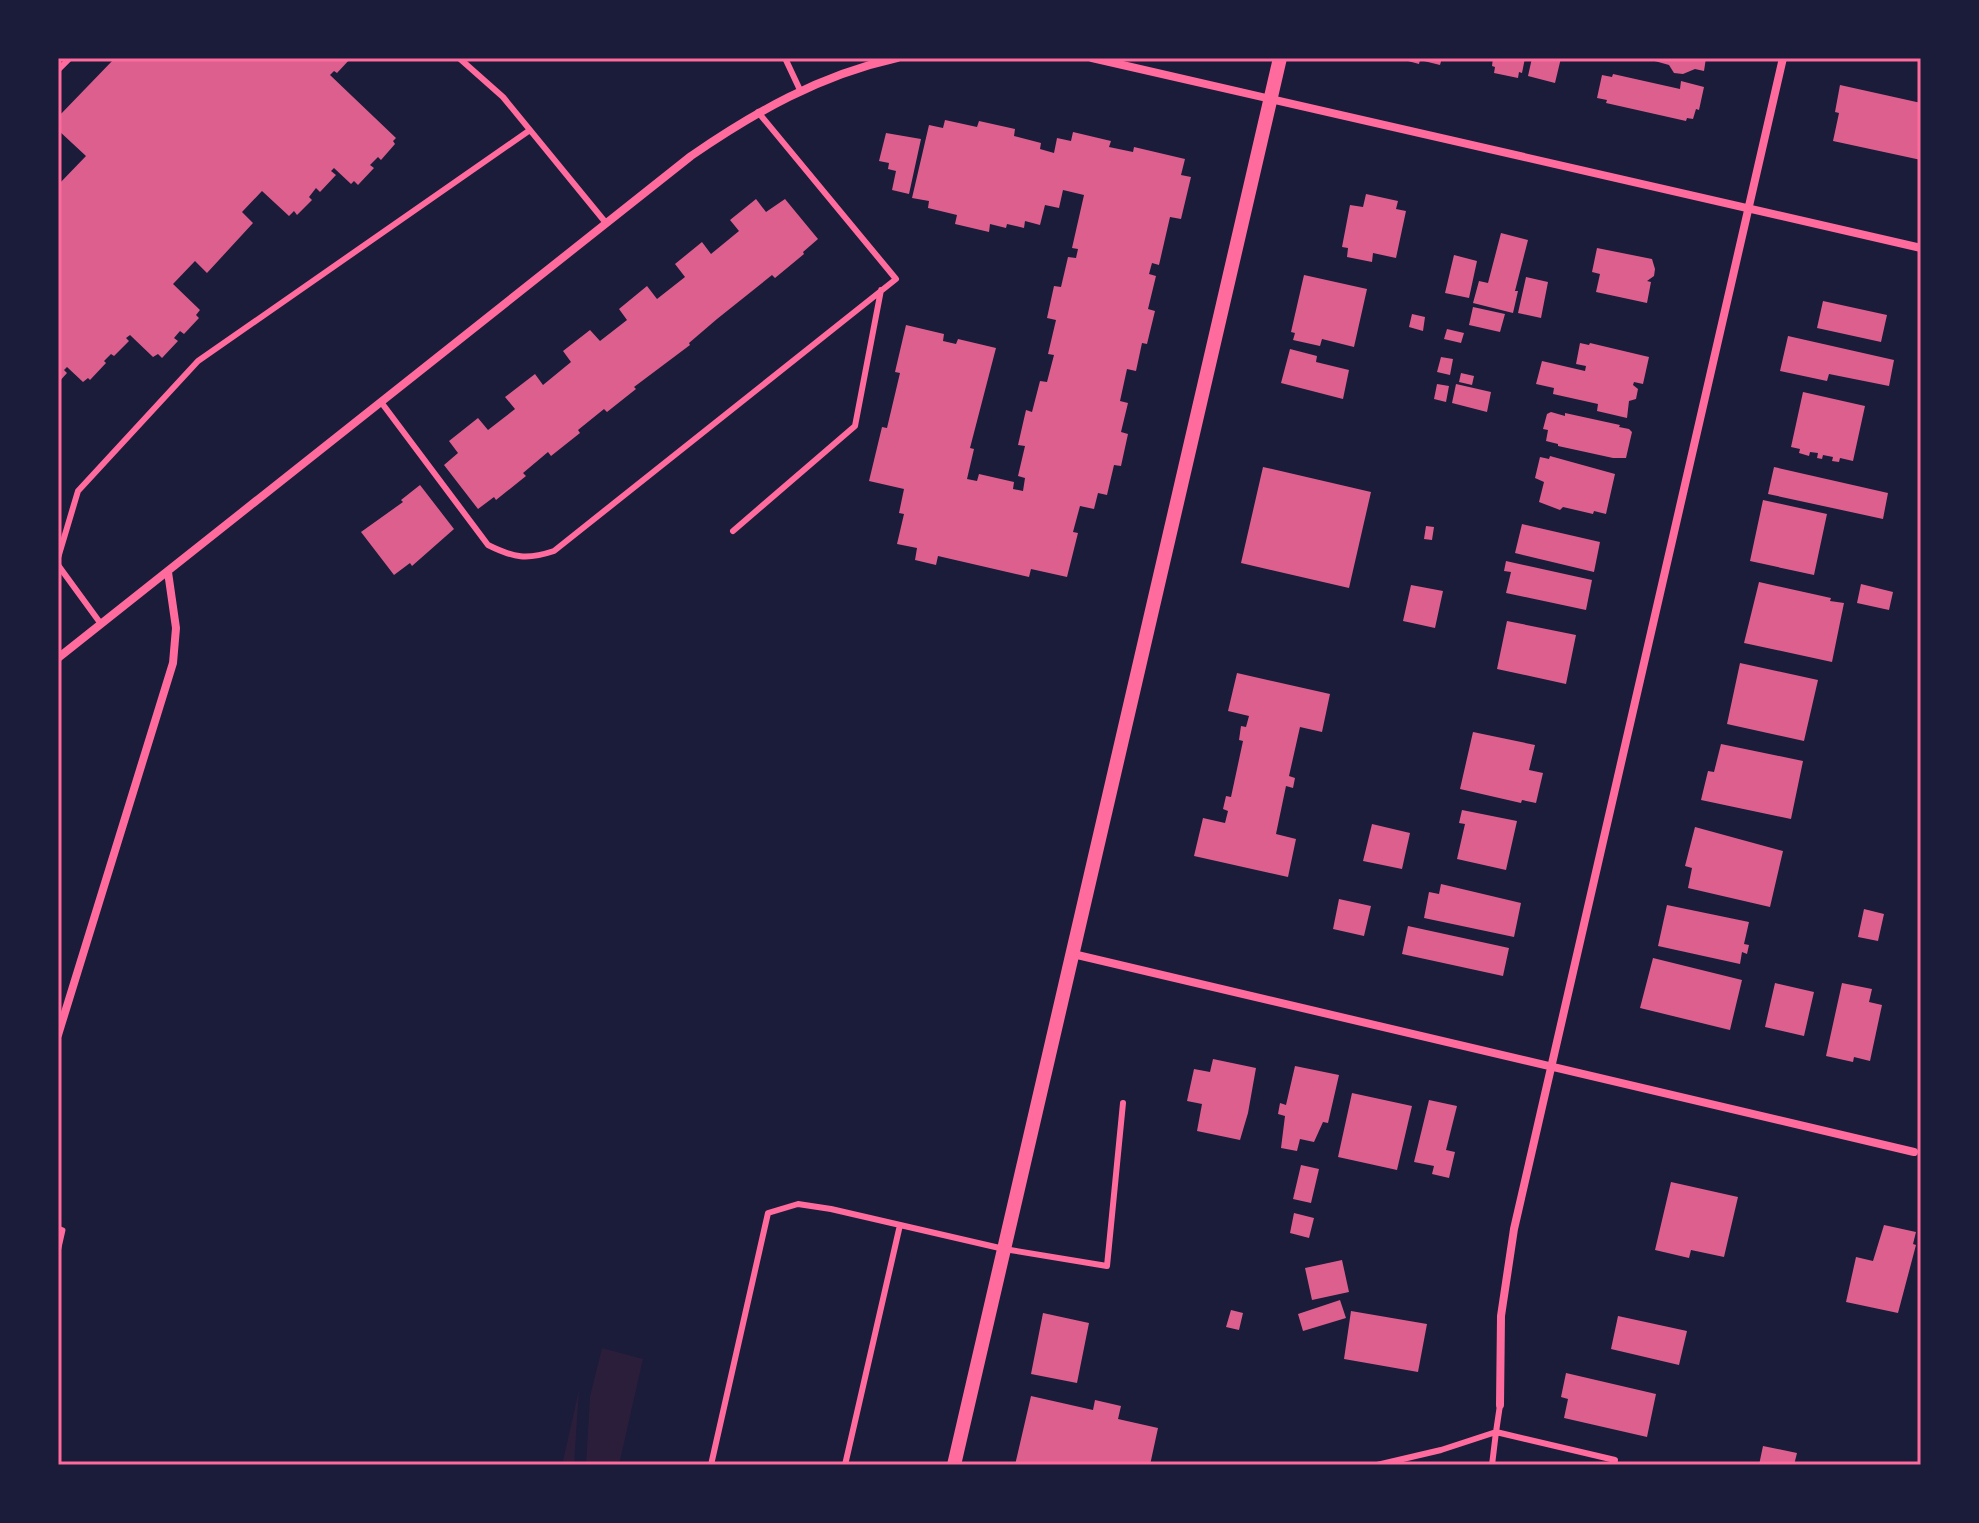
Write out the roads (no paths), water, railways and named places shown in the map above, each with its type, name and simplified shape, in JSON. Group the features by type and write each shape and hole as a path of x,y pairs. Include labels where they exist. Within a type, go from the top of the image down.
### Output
{"street":[{"path":"58,658 691,156 758,112 800,90 842,73 897,58"},
{"path":"1092,58 1921,248"},
{"path":"954,1465 1280,58"},
{"path":"1500,1405 1501,1316 1514,1229 1783,58"},
{"path":"58,1035 173,663 175,617 168,572"},
{"path":"1073,954 1914,1152"}],"lane":[{"path":"58,70 70,58"},
{"path":"459,58 503,97 606,223"},
{"path":"785,58 800,90"},
{"path":"381,402 488,545 507,554 532,558 554,551 896,279 758,112"},
{"path":"58,558 78,491 198,361 530,130"},
{"path":"733,531 855,426 881,290"},
{"path":"58,565 101,624"},
{"path":"711,1465 768,1213 798,1204 1004,1249 1107,1266 1123,1103"},
{"path":"845,1465 900,1225"},
{"path":"1492,1465 1500,1405"},
{"path":"1377,1465 1441,1450 1496,1432 1615,1460 1614,1465"}]}
